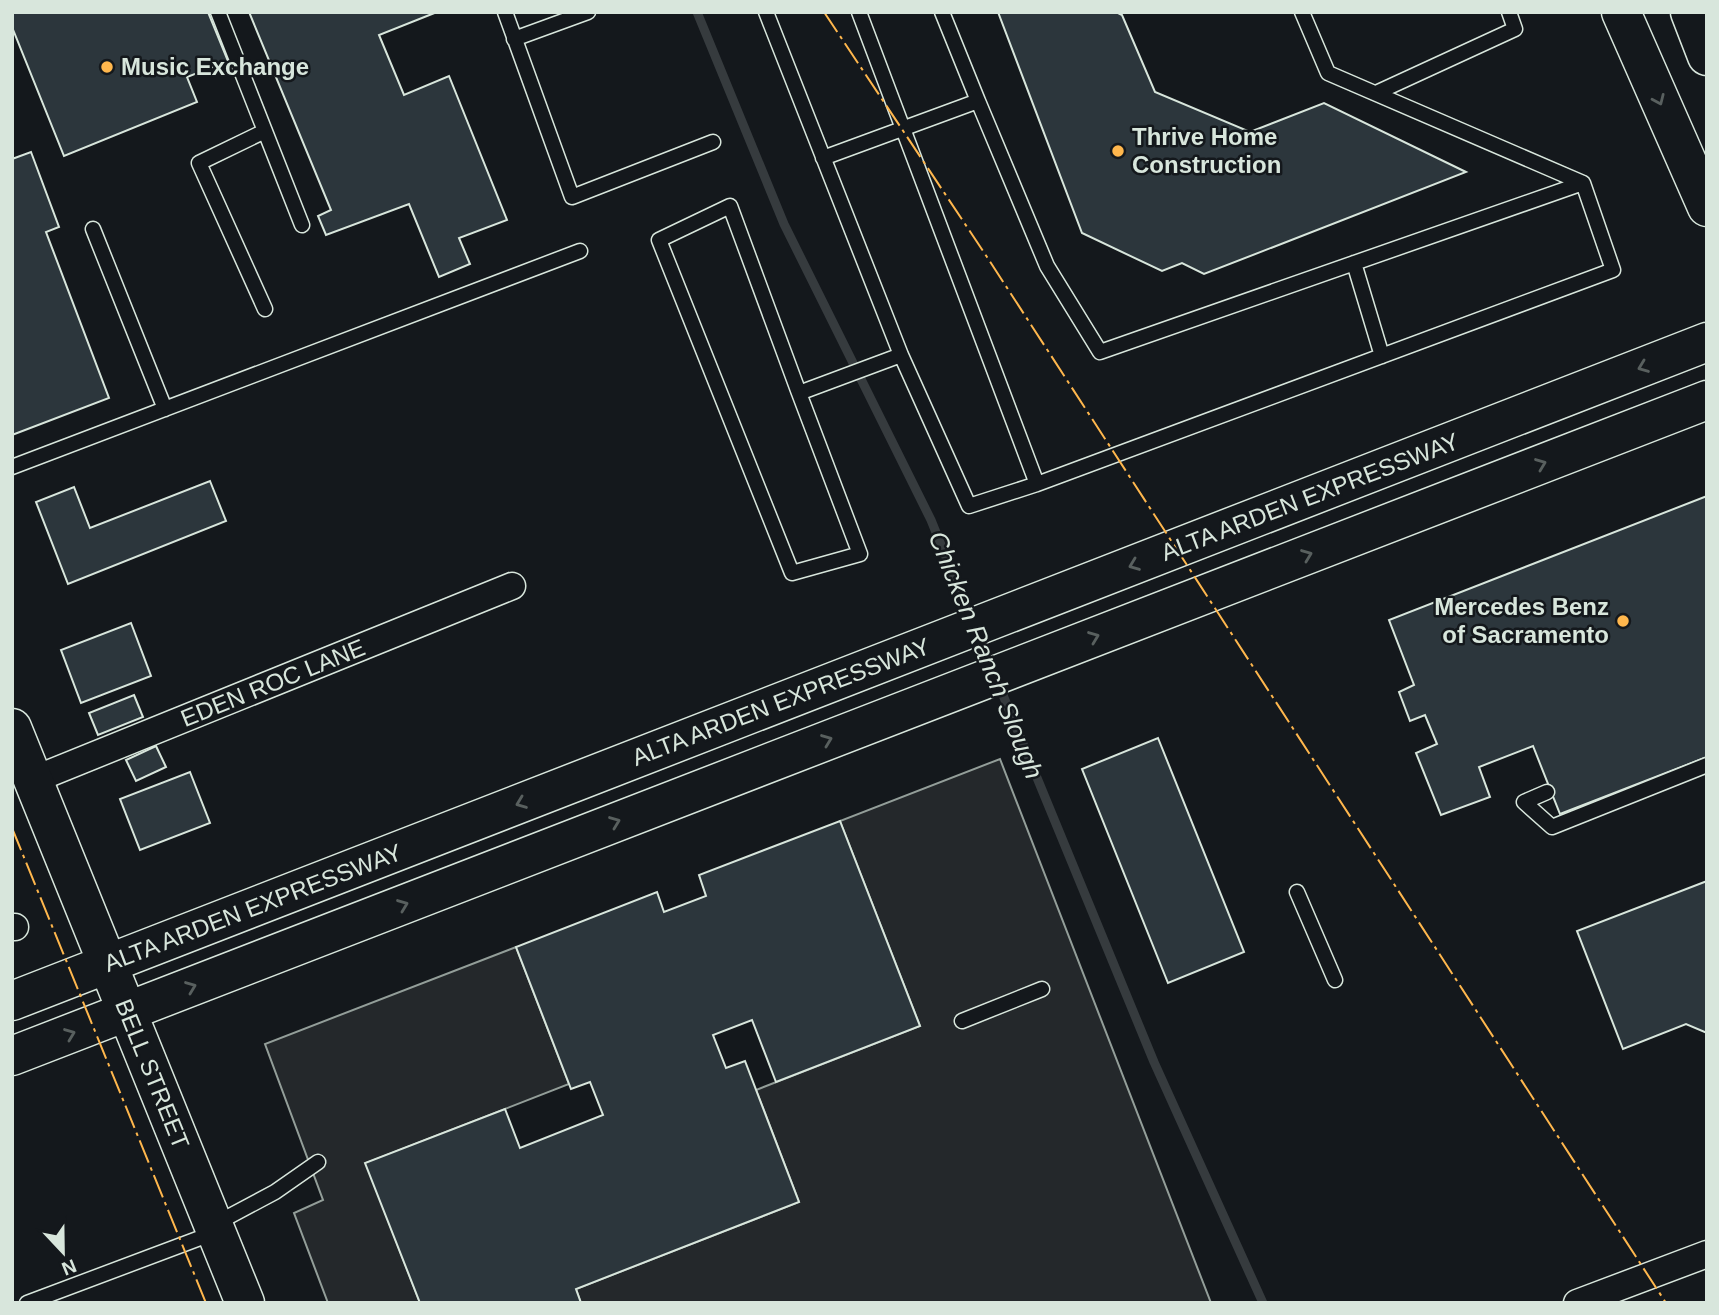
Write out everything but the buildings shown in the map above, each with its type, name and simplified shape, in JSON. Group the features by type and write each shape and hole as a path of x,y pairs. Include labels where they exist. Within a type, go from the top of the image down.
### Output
{"main road":[{"path":"1621,12 1707,207"},
{"path":"1690,12 1707,56"},
{"name":"ALTA ARDEN EXPRESSWAY","path":"12,1000 108,965 1707,342"},
{"name":"ALTA ARDEN EXPRESSWAY","path":"12,1056 1707,400"},
{"name":"BELL STREET","path":"12,728 245,1303"}],"street":[{"name":"EDEN ROC LANE","path":"33,780 512,586"},
{"path":"1577,1303 1707,1254"}],"lane":[{"path":"218,12 302,225"},
{"path":"505,12 572,197 712,142"},
{"path":"514,39 588,12"},
{"path":"766,12 901,355 969,506 1037,484 1613,270 1583,183 1328,73 1303,12"},
{"path":"859,12 1037,484"},
{"path":"942,12 1047,266 1100,352 1583,183"},
{"path":"1376,93 1515,29 1509,12"},
{"path":"823,158 904,131 978,101"},
{"path":"265,131 199,163 265,309"},
{"path":"730,206 799,393 860,554 792,573 659,240 730,206"},
{"path":"93,229 165,409"},
{"path":"12,467 580,251"},
{"path":"1354,263 1382,356"},
{"path":"799,393 901,355"},
{"path":"1547,792 1524,802 1552,827 1707,765"},
{"path":"1297,892 1335,980"},
{"path":"962,1021 1042,989"},
{"path":"27,1303 215,1228 318,1162"}],"shaded area":[{"path":"1000,759 1211,1303 581,1303 576,1289 799,1202 756,1090 920,1026 840,821"},
{"path":"516,947 569,1084 366,1163 420,1303 328,1303 294,1213 323,1200 265,1044"}],"waterway":[{"name":"Chicken Ranch Slough","path":"697,12 784,224 931,520 971,619"},
{"name":"Chicken Ranch Slough","path":"978,635 991,667"},
{"name":"Chicken Ranch Slough","path":"998,683 1154,1062 1263,1303"}],"power":[{"path":"824,12 987,257 1666,1303"},
{"path":"12,828 206,1303"}],"place":[{"name":"Music Exchange","path":"107,67"},
{"name":"Thrive Home Construction","path":"1118,151"},
{"name":"Mercedes Benz of Sacramento","path":"1623,621"}]}
